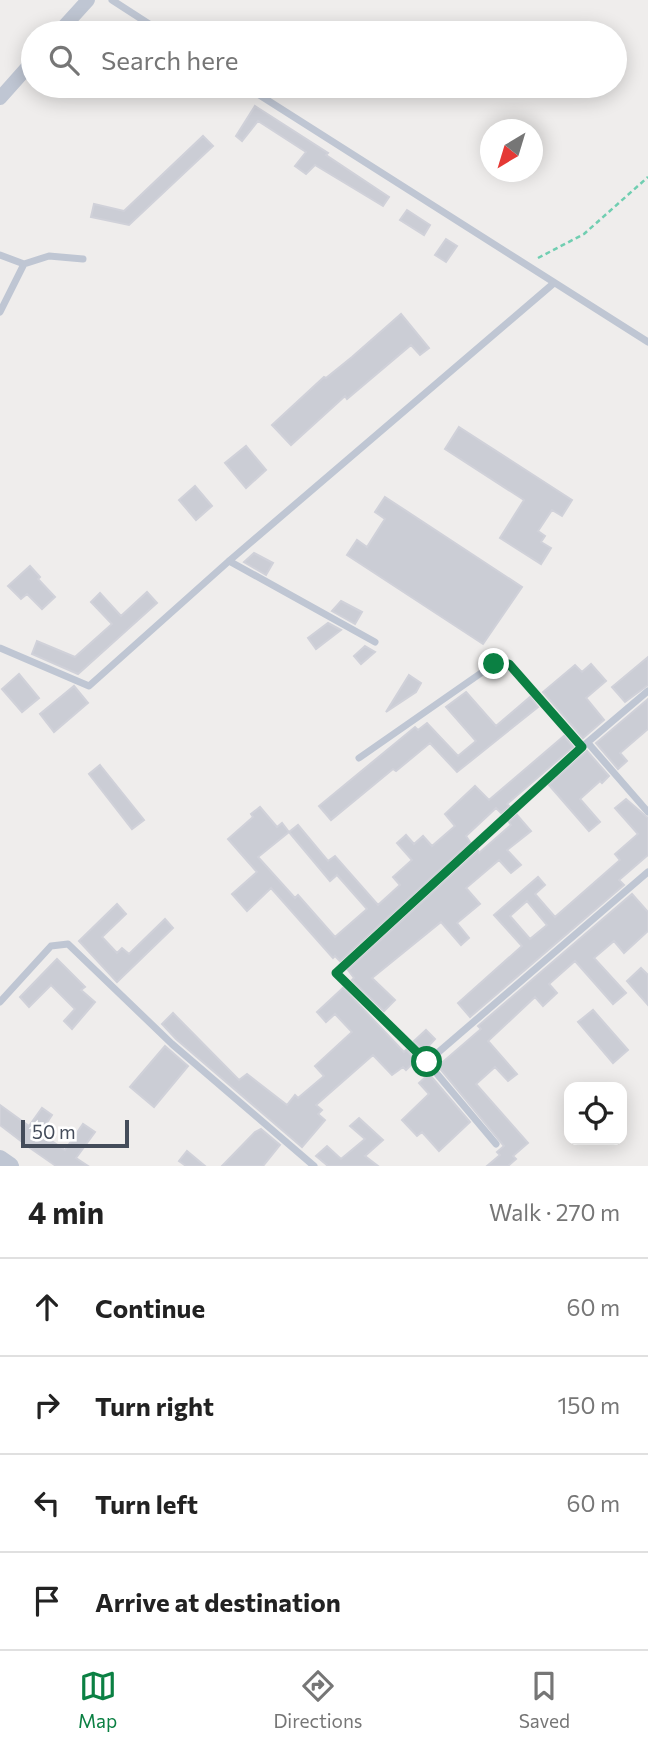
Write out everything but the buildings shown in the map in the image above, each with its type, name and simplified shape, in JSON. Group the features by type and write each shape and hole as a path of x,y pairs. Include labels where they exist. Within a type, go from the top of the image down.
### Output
{"street":[{"path":"69,21 88,0"},
{"path":"0,97 21,74"},
{"path":"0,1158 10,1166"}],"lane":[{"path":"112,0 144,21"},
{"path":"264,98 648,342"},
{"path":"0,255 24,264 48,256 83,259"},
{"path":"0,312 24,264"},
{"path":"0,648 89,686 229,561 554,283"},
{"path":"229,561 375,642"},
{"path":"359,758 494,664 509,664 648,812"},
{"path":"496,1144 427,1062 336,973 585,745 648,691"},
{"path":"427,1062 648,872"},
{"path":"0,1002 51,946 68,944 172,1044 314,1166"}],"path":[{"path":"526,264 584,234 648,177"}],"route":[{"path":"427,1062 336,973 582,747 509,664 494,664"}]}
